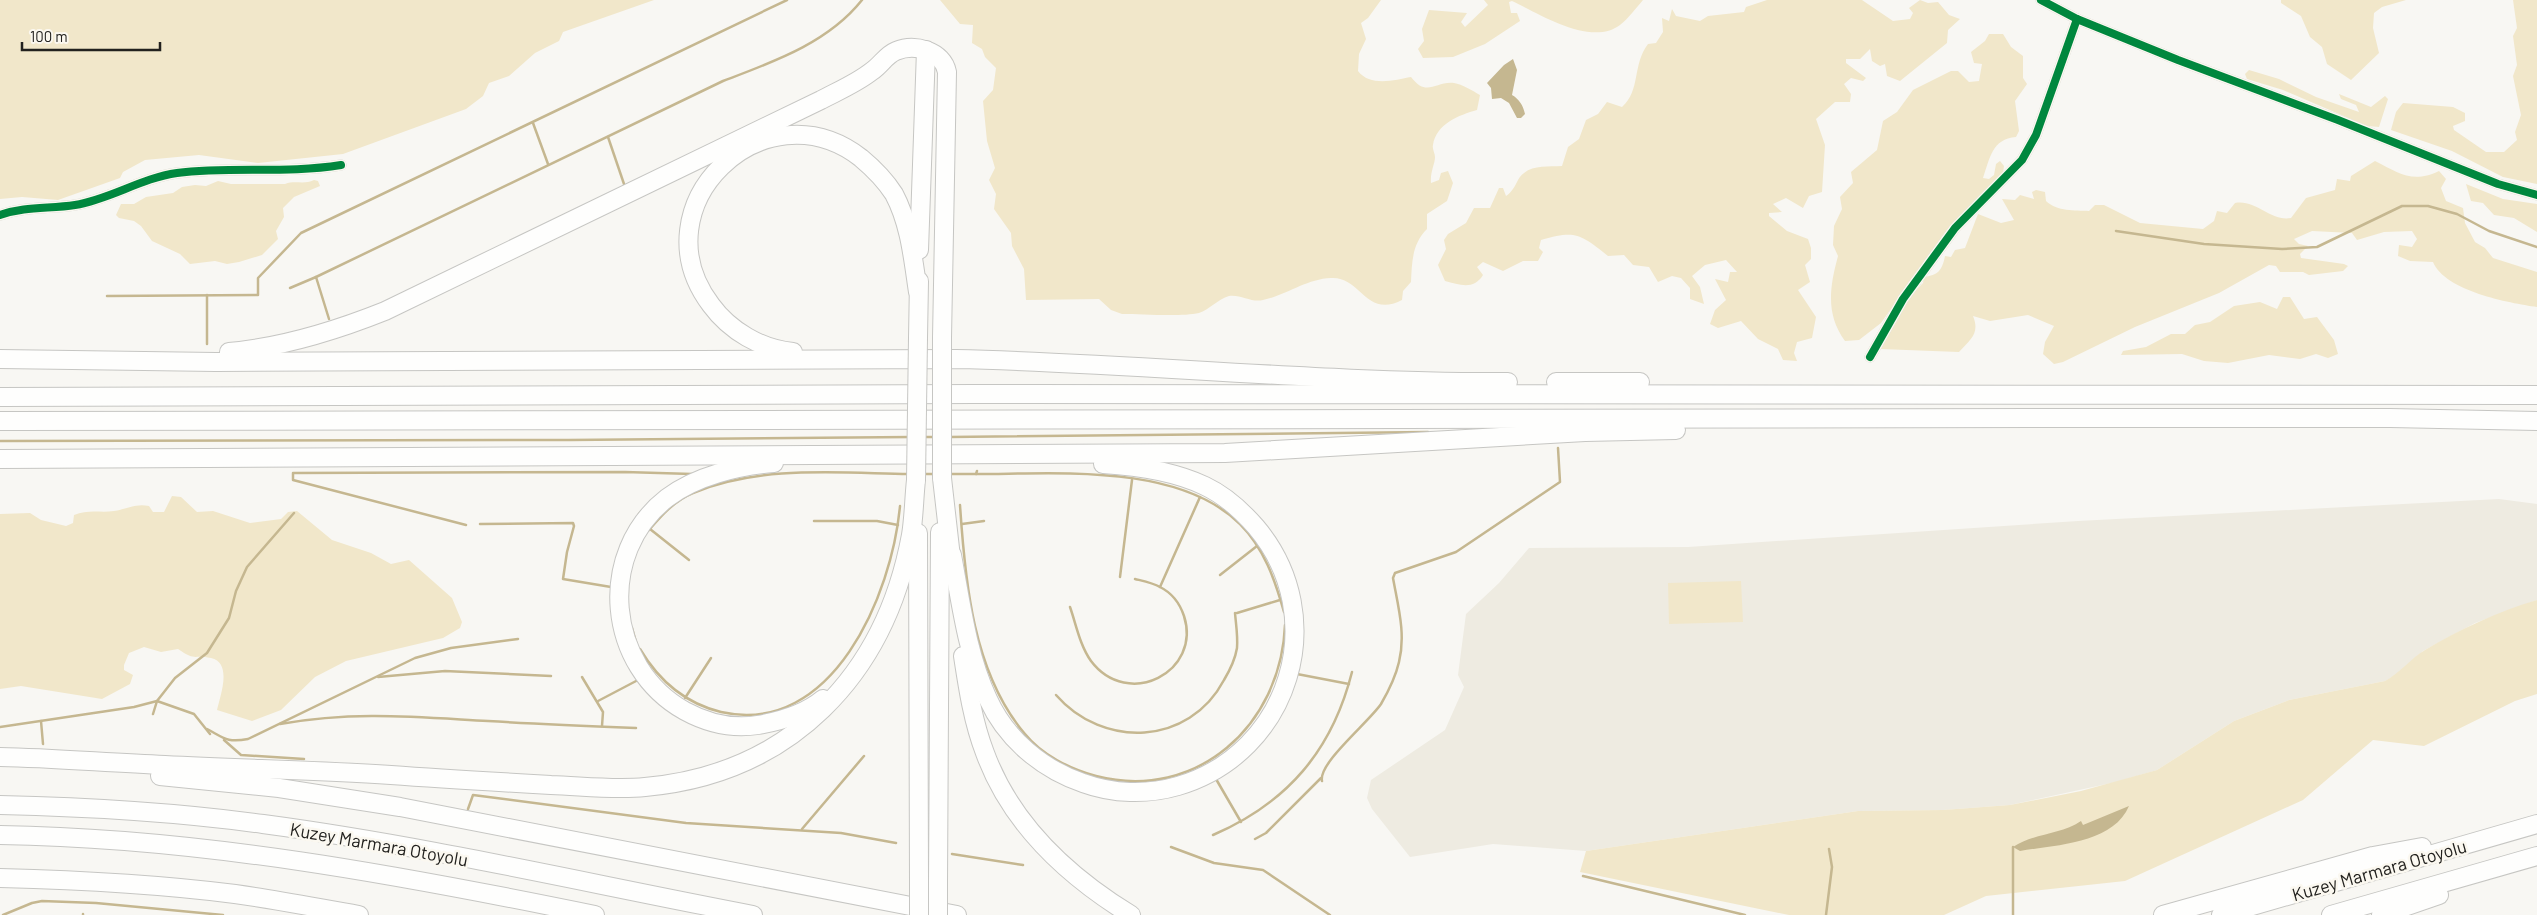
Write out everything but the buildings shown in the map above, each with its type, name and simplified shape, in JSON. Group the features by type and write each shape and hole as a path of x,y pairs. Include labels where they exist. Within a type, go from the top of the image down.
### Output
{"highway":[{"path":"104,359 251,350 336,330 385,311 821,100 872,71 894,52 914,48 926,50 943,60 947,72 942,338 942,478 938,609 938,915"},
{"path":"919,915 916,480 918,292 926,50"},
{"path":"883,358 852,354 786,352 748,338 725,321 708,301 699,286 690,255 692,218 701,192 715,170 730,158 756,143 784,136 817,137 834,142 872,167 893,193 908,233 918,292"},
{"path":"0,359 216,362 883,358 1016,360 1368,381 1742,384 1795,394"},
{"path":"0,397 1795,394 2537,395"},
{"path":"0,421 1808,418 2390,418 2537,421"},
{"path":"0,459 897,453 1225,453 1585,432 1721,430 1780,425 1808,418"},
{"path":"878,630 845,677 820,701 782,720 749,726 728,725 700,718 678,707 659,692 644,675 625,640 618,607 618,588 623,559 640,526 669,497 697,482 730,471 766,464 854,462 874,460 897,453"},
{"path":"952,556 969,643 988,699 1000,721 1030,753 1049,768 1072,779 1098,788 1125,792 1147,792 1192,781 1216,771 1233,758 1268,721 1278,702 1292,662 1294,613 1290,592 1279,560 1268,542 1248,518 1205,486 1171,474 1114,465 1027,460 1003,454"},
{"path":"942,478 952,556 956,611 974,716 985,754 1001,788 1037,838 1065,867 1095,893 1131,915"},
{"path":"0,757 356,773 598,787 643,788 692,781 730,769 764,754 795,734 838,695 869,651 891,601 906,555 916,480"},
{"path":"0,767 128,773 217,781 340,797 956,915"},
{"name":"Kuzey Marmara Otoyolu","path":"0,805 81,807 263,824 387,844 753,915"},
{"name":"Kuzey Marmara Otoyolu","path":"2221,915 2537,824"},
{"name":"Kuzey Marmara Otoyolu","path":"0,835 141,842 275,857 371,872 595,915"},
{"path":"2163,915 2373,856 2428,846 2450,849"},
{"name":"Kuzey Marmara Otoyolu","path":"2331,915 2537,856"},
{"path":"2381,915 2436,897 2510,864"},
{"path":"0,878 86,881 194,890 244,896 359,915"}],"street":[{"path":"2041,0 2078,19 2498,184 2537,195"},
{"path":"1870,357 1903,299 1955,228 2022,160 2036,135 2078,19"},
{"path":"0,215 24,209 91,202 140,182 176,173 310,170 340,165"}],"shaded area":[{"path":"0,0 654,0 563,32 559,41 535,53 509,76 489,83 483,96 466,109 343,154 258,163 199,155 145,160 123,172 120,178 58,200 22,197 0,199"},
{"path":"940,0 1381,0 1368,18 1361,23 1366,39 1359,54 1358,71 1363,76 1376,81 1398,80 1411,77 1422,87 1427,88 1454,83 1480,95 1477,110 1456,118 1443,126 1435,138 1433,146 1435,160 1431,183 1439,180 1441,173 1448,171 1453,183 1447,201 1427,214 1427,229 1418,241 1413,260 1411,282 1403,291 1402,300 1390,304 1380,304 1372,301 1350,283 1341,279 1331,278 1313,281 1272,298 1259,301 1229,296 1203,312 1191,314 1122,314 1111,310 1099,299 1026,300 1024,269 1012,246 1011,233 994,209 996,194 989,180 995,168 987,141 983,101 993,90 996,68 985,57 982,49 972,43 973,25 960,24"},
{"path":"1484,0 1643,0 1620,25 1608,31 1595,32 1580,31 1566,26 1512,1 1509,2 1511,13 1517,13 1520,21 1485,44 1453,57 1423,58 1418,49 1424,41 1422,29 1429,10 1467,13 1461,22 1465,27 1488,5"},
{"path":"1767,0 1862,0 1893,21 1910,19 1913,13 1909,8 1920,0 1928,3 1938,2 1949,15 1960,19 1948,30 1947,43 1900,81 1887,76 1885,64 1880,66 1872,61 1870,49 1860,59 1846,59 1846,63 1866,78 1863,81 1851,78 1844,84 1851,94 1850,102 1835,102 1816,119 1825,145 1822,192 1809,196 1803,208 1786,198 1773,204 1782,212 1769,213 1769,216 1787,231 1808,239 1811,248 1811,259 1805,265 1810,282 1798,290 1816,317 1812,338 1797,342 1794,353 1797,361 1783,360 1778,349 1758,339 1741,321 1718,328 1710,324 1715,310 1726,300 1715,279 1728,282 1730,272 1737,272 1726,260 1705,265 1692,276 1700,287 1704,304 1690,299 1690,288 1681,278 1672,276 1658,282 1649,267 1633,265 1624,255 1608,256 1584,239 1570,235 1541,240 1539,248 1543,252 1538,261 1523,261 1503,271 1483,262 1477,267 1483,275 1471,285 1445,281 1438,265 1446,249 1444,240 1448,234 1466,223 1474,208 1490,208 1499,188 1503,188 1506,196 1526,171 1537,167 1562,166 1568,147 1579,139 1586,120 1598,114 1607,102 1622,107 1632,93 1643,52 1648,44 1656,43 1663,32 1662,18 1669,21 1672,9 1676,16 1700,21 1708,16 1744,12 1746,7"},
{"path":"2281,0 2406,0 2382,7 2374,13 2373,28 2379,53 2351,80 2327,64 2322,47 2310,37 2301,16 2281,3"},
{"path":"2513,0 2537,0 2537,184 2503,177 2452,151 2391,130 2396,112 2403,103 2453,107 2465,113 2465,121 2453,126 2454,130 2486,152 2504,152 2517,140 2515,132 2521,115 2513,76 2517,65 2513,36 2517,28"},
{"path":"1989,34 2003,34 2011,47 2023,56 2023,78 2027,84 2015,101 2019,131 2016,137 2002,141 1993,151 1983,178 1989,179 1994,175 1996,164 2000,161 2004,166 2003,173 1945,233 1881,323 1859,340 1845,341 1834,321 1831,289 1838,256 1833,245 1834,226 1842,209 1840,197 1853,183 1851,172 1877,150 1883,121 1897,112 1913,90 1951,71 1958,71 1969,82 1979,81 1982,64 1974,63 1971,52 1985,41"},
{"path":"1513,59 1517,70 1512,95 1519,100 1523,108 1525,114 1521,118 1517,118 1509,103 1501,98 1492,99 1491,88 1487,83 1504,65"},
{"path":"2249,70 2279,79 2316,97 2359,112 2356,105 2341,99 2339,94 2371,107 2385,96 2388,99 2379,127 2367,126 2283,90 2247,79 2245,74"},
{"path":"2375,161 2399,173 2413,177 2421,177 2439,171 2446,179 2441,188 2446,201 2463,208 2465,223 2475,242 2485,248 2493,258 2537,272 2537,307 2479,294 2450,281 2433,262 2410,261 2398,256 2399,245 2412,247 2417,239 2412,231 2384,232 2357,240 2352,233 2312,231 2294,239 2299,244 2308,246 2300,254 2301,258 2348,266 2343,271 2309,275 2303,272 2280,272 2276,266 2269,265 2219,293 2135,327 2063,362 2054,364 2043,354 2045,342 2054,326 2028,315 1990,321 1973,316 1975,331 1971,339 1959,352 1880,349 1904,302 1923,283 1924,277 1939,271 1945,256 1951,257 1955,250 1965,248 1978,214 2001,223 2014,220 2002,199 2015,200 2020,195 2034,199 2032,192 2036,190 2045,192 2046,201 2061,209 2089,211 2095,205 2104,205 2140,223 2203,229 2214,221 2217,211 2227,213 2235,203 2250,204 2277,217 2291,218 2306,198 2335,190 2337,179 2350,181 2351,176"},
{"path":"218,181 231,184 285,184 318,181 320,186 294,197 283,208 284,217 276,231 278,239 262,255 239,262 227,264 215,261 190,264 180,254 152,241 141,226 134,221 119,218 116,215 121,204 134,204 146,197 173,193 182,187 206,186"},
{"path":"2466,184 2503,199 2537,204 2537,232 2514,218 2494,215 2483,203 2471,201"},
{"path":"2283,297 2290,297 2304,319 2317,317 2334,340 2338,354 2328,358 2316,354 2300,359 2269,355 2228,363 2204,361 2182,354 2121,355 2123,351 2146,347 2171,334 2185,334 2195,325 2210,322 2234,306 2260,302 2277,309"},
{"path":"172,496 181,497 197,512 213,511 250,523 281,519 288,512 297,511 332,540 371,553 391,564 409,560 452,598 462,622 460,628 443,638 346,661 315,677 281,710 252,721 217,710 223,681 222,666 218,661 205,657 192,657 178,649 161,652 144,647 129,653 124,670 133,675 130,684 102,699 21,686 0,689 0,514 30,513 41,520 66,526 73,523 74,515 84,512 114,511 140,505 149,506 153,512 164,512"},
{"path":"2499,499 2537,504 2537,600 2475,623 2423,651 2396,675 2385,681 2289,700 2234,721 2157,770 2116,782 2010,805 1943,810 1858,811 1586,851 1493,844 1410,857 1372,809 1367,798 1371,780 1445,730 1464,687 1458,675 1466,614 1499,583 1529,548 1688,547 2078,521"},
{"path":"1741,581 1743,622 1669,624 1668,583"},
{"path":"2537,600 2537,694 2515,701 2424,746 2373,740 2303,800 2125,881 1986,896 1944,915 1789,915 1580,872 1586,851 1858,811 1943,810 2010,805 2081,791 2157,770 2234,721 2289,700 2385,681 2425,650 2451,635 2493,615"},
{"path":"2129,806 2121,819 2110,828 2096,835 2065,844 2020,851 2013,847 2021,842 2073,826 2081,821 2083,825"}],"waterway":[{"path":"107,296 258,295 258,278 301,233 787,0"},
{"path":"316,277 723,81 798,50 833,28 862,0"},
{"path":"533,123 548,164"},
{"path":"608,137 624,184"},
{"path":"2116,231 2204,244 2282,249 2317,247 2402,206 2428,206 2457,214 2489,231 2537,247"},
{"path":"290,288 316,277 329,319"},
{"path":"207,295 207,344"},
{"path":"949,437 1428,432"},
{"path":"0,441 911,437"},
{"path":"924,437 936,437"},
{"path":"1322,781 1323,773 1336,753 1381,704 1396,672 1402,641 1393,578 1395,573 1456,552 1560,482 1558,448"},
{"path":"947,474 976,474 977,471"},
{"path":"466,525 293,480 293,473 625,472 692,474"},
{"path":"649,530 658,519 686,496 719,484 745,478 772,474 827,472 909,474"},
{"path":"976,474 1043,473 1115,476 1151,481 1184,490 1214,504 1240,524 1248,533 1268,565 1284,612"},
{"path":"922,474 934,474"},
{"path":"1120,577 1132,480"},
{"path":"1160,587 1200,497"},
{"path":"639,514 653,500"},
{"path":"960,505 969,595 983,655 994,683 1007,710 1032,742 1048,755 1076,769 1096,776 1133,781 1168,777 1199,766 1227,748 1250,724 1268,694 1280,661 1285,625"},
{"path":"640,649 647,661 664,681 684,697 708,708 721,712 761,714 795,703 825,681 850,651 869,616 884,579 895,541 900,506"},
{"path":"153,714 157,701 175,678 207,653 229,618 236,591 247,567 294,513"},
{"path":"631,526 636,519"},
{"path":"814,521 877,521 898,525"},
{"path":"962,524 984,521"},
{"path":"480,524 573,523 574,526 567,552 563,579 611,587"},
{"path":"650,529 689,560"},
{"path":"1220,575 1257,546"},
{"path":"1070,607 1087,655 1106,675 1124,683 1141,683 1158,678 1172,668 1182,654 1187,636 1184,616 1178,603 1168,592 1154,584 1135,579"},
{"path":"1237,613 1280,600"},
{"path":"1056,695 1075,713 1097,725 1121,731 1144,732 1168,728 1190,718 1209,702 1234,661 1237,648 1235,613"},
{"path":"632,628 636,642"},
{"path":"207,729 230,740 248,739 415,658 451,648 518,639"},
{"path":"685,698 711,658"},
{"path":"378,677 445,671 551,676"},
{"path":"1213,835 1263,807 1303,771 1319,750 1332,726 1352,672"},
{"path":"1297,674 1349,684"},
{"path":"582,677 603,712 602,726"},
{"path":"598,701 638,680"},
{"path":"0,727 134,707 157,701 194,714 210,734"},
{"path":"280,724 334,717 384,716 636,728"},
{"path":"41,721 43,744"},
{"path":"224,740 241,755 304,759"},
{"path":"802,829 864,756"},
{"path":"1255,839 1266,833 1321,778"},
{"path":"1216,779 1241,822"},
{"path":"468,809 473,795 686,823 841,833 896,843"},
{"path":"1171,847 1214,863 1263,870 1330,915"},
{"path":"2013,847 2013,915"},
{"path":"1826,915 1832,867 1829,849"},
{"path":"952,854 1023,865"},
{"path":"1583,876 1745,915"},
{"path":"3,915 42,901 96,903 223,915"}],"cycle path":[{"path":"2041,0 2077,19 2178,60 2338,120 2498,184 2537,195"},
{"path":"1870,357 1903,299 1955,228 2022,160 2036,135 2077,19"},
{"path":"0,215 19,210 88,202 151,179 177,173 218,170 300,169 341,165"}]}
